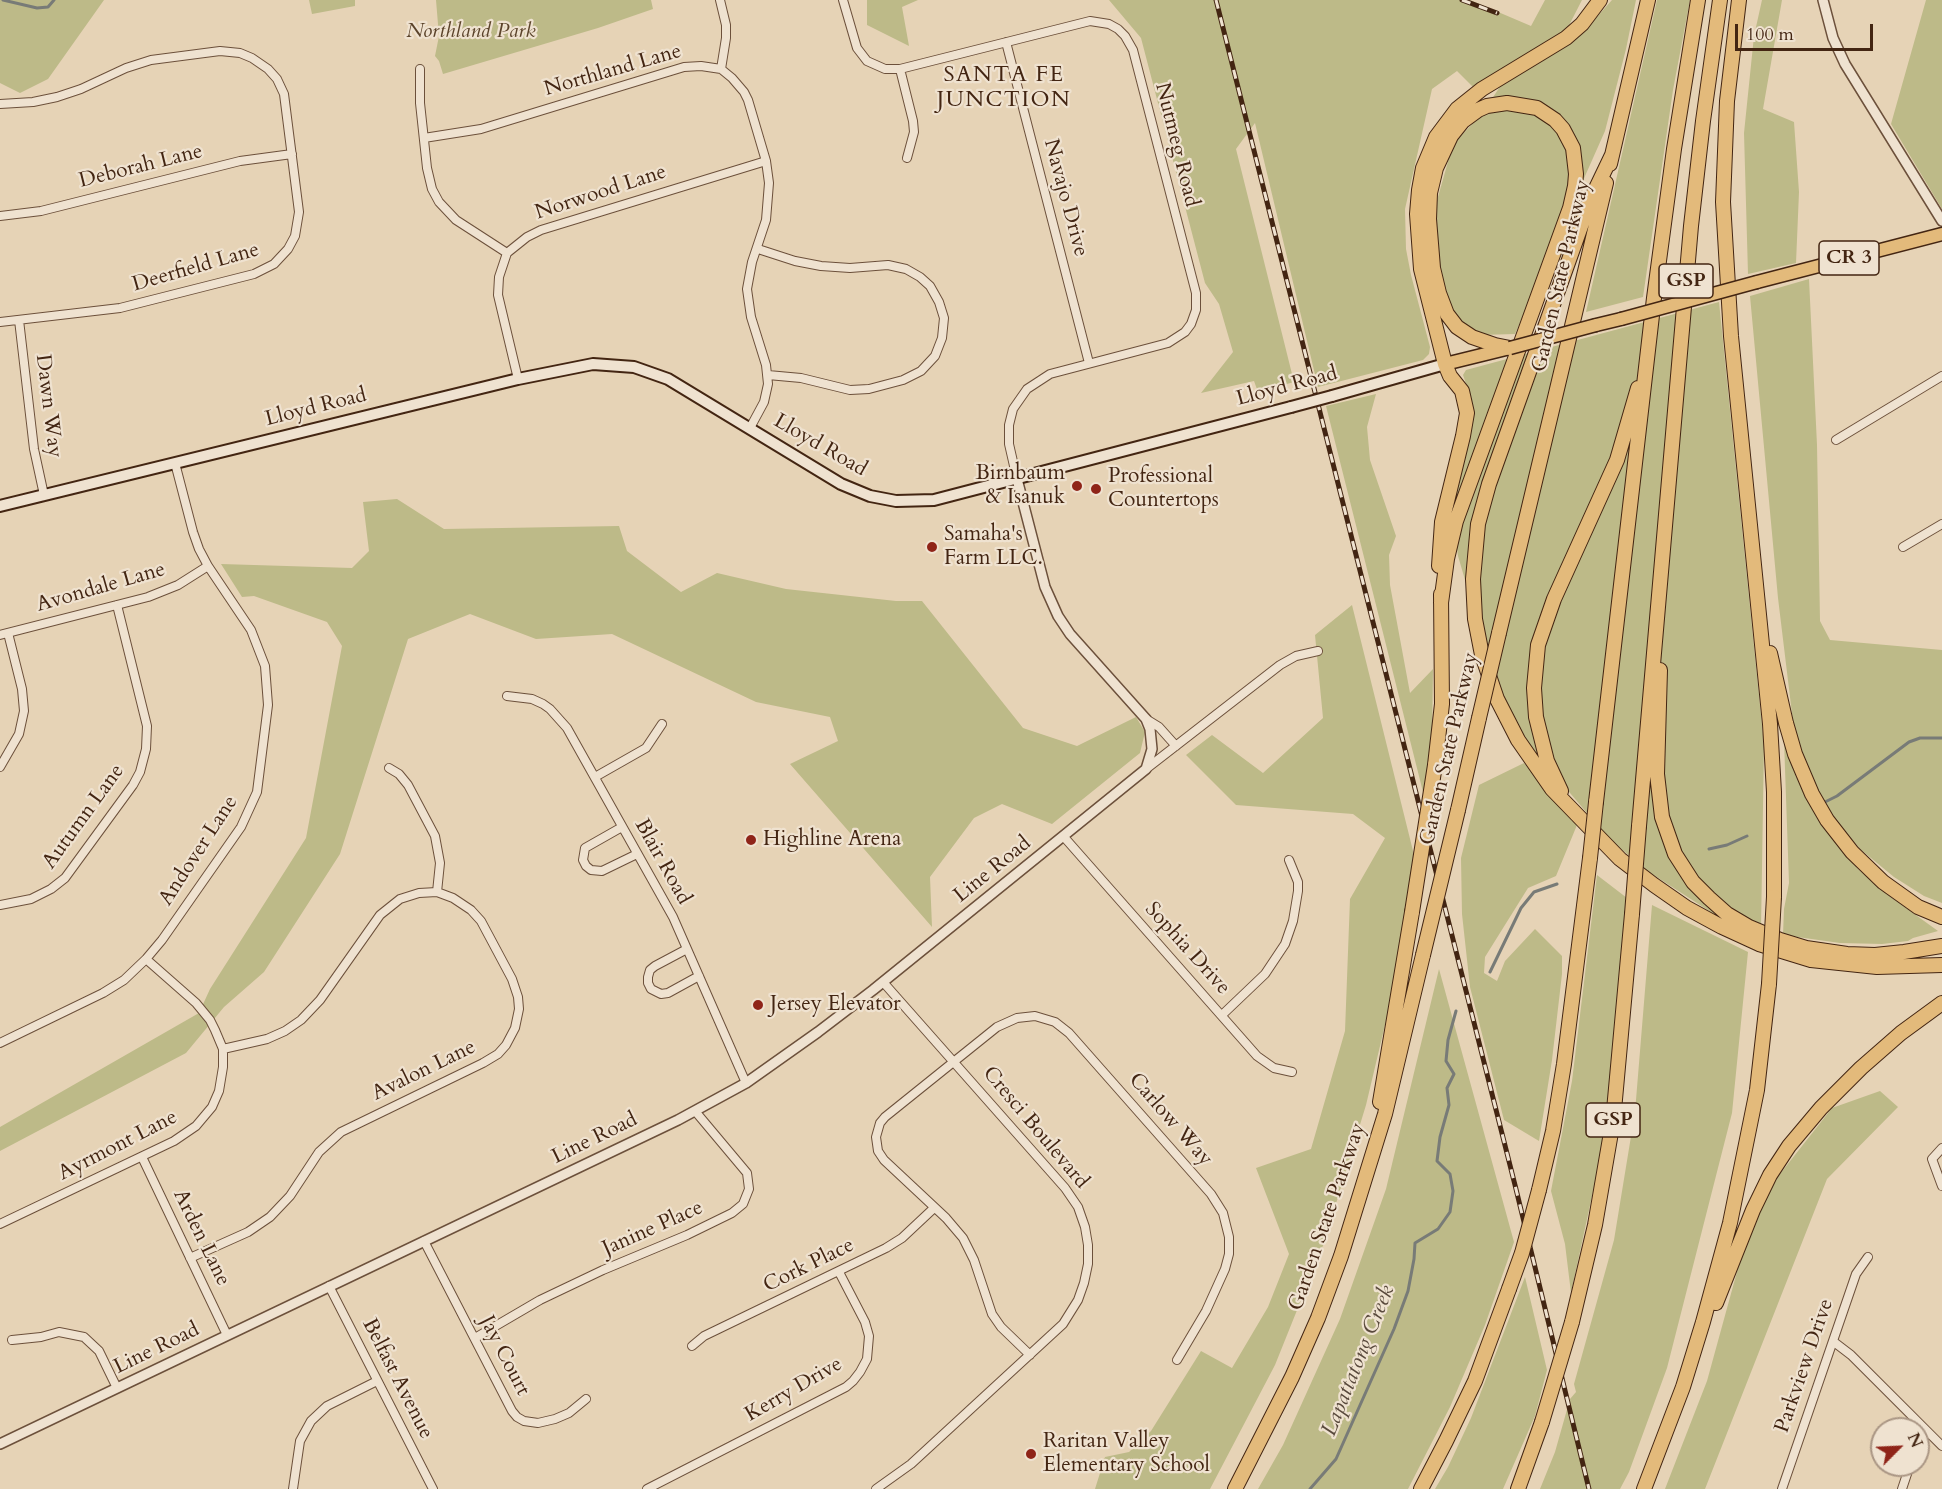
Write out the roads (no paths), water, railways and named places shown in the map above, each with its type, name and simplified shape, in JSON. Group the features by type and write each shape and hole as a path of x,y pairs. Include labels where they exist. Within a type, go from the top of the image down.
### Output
{"highway":[{"path":"1376,1146 1382,1081 1436,765 1442,704 1439,573 1441,528 1467,413 1462,391 1450,376 1445,364 1423,277 1418,241 1419,190 1427,156 1442,128 1464,102 1482,88 1560,43 1582,24 1600,0"},
{"name":"Garden State Parkway","path":"1235,1489 1277,1408 1314,1328 1352,1224 1376,1146 1458,810 1648,0"},
{"name":"GSP","path":"1421,1489 1475,1381 1509,1289 1522,1253 1553,1131 1564,1064 1590,858 1667,198 1698,0"},
{"name":"GSP","path":"1518,1489 1542,1422 1572,1322 1595,1225 1613,1122 1691,226 1720,0"},
{"name":"GSP","path":"1644,1489 1661,1448 1693,1354 1730,1223 1759,1078 1769,984 1774,897 1772,758 1731,336 1722,202 1726,102 1739,0"},
{"path":"1441,603 1447,559 1456,521 1556,247 1575,186 1573,148 1563,129 1555,120 1537,108 1507,103 1478,110 1463,121 1451,136 1436,168 1430,193 1429,219 1433,268 1447,314 1457,327 1472,338 1510,348"},
{"path":"1612,155 1590,201 1492,476 1478,524 1473,592 1477,631 1486,669 1497,699 1534,766 1552,789 1612,851 1654,885 1702,917 1759,944 1803,958 1843,965 1877,967 1942,965"},
{"path":"1573,811 1552,773 1539,732 1534,688 1537,652 1541,632 1551,605 1617,460 1647,357"},
{"path":"1662,564 1658,790 1662,817 1668,836 1675,854 1687,873 1727,914 1749,927 1792,944 1833,953 1860,955 1904,952 1942,946"},
{"path":"1759,608 1790,738 1799,766 1820,808 1843,842 1877,877 1908,901 1942,917"},
{"path":"1693,1354 1727,1279 1753,1210 1770,1175 1789,1146 1821,1108 1861,1068 1901,1033 1942,1003"}],"main road":[{"name":"Lloyd Road","path":"0,506 572,366 593,364 634,367 668,379 841,484 860,493 909,502 934,500 1942,234"}],"street":[{"path":"720,0 726,25 721,69 737,82 744,92 766,161 769,183 769,203 749,276 748,300 768,375 764,402 750,428"},
{"name":"Nutmeg Road","path":"843,0 854,41 862,56 877,66 900,69 1085,22 1100,22 1118,29 1133,50 1196,293 1196,310 1191,324 1177,338 1168,343 1040,378 1027,389 1018,399 1011,415 1008,431 1017,479"},
{"path":"1822,0 1833,38 1845,64 1942,221"},
{"name":"Navajo Drive","path":"1006,42 1089,363"},
{"name":"Deerfield Lane","path":"0,104 57,98 126,68 151,60 230,51 252,58 268,69 277,79 284,94 298,212 297,225 288,249 267,268 254,274 120,308 0,322"},
{"name":"Northland Lane","path":"424,138 481,129 684,67 701,66 721,69"},
{"path":"420,69 420,103 429,179 439,202 456,220 507,253 499,277 498,295 518,379"},
{"path":"900,69 913,121 913,137 907,158"},
{"name":"Deborah Lane","path":"0,216 41,210 240,161 292,154"},
{"name":"Norwood Lane","path":"507,253 527,237 542,230 766,161"},
{"path":"758,249 795,261 821,266 850,268 888,265 906,269 930,286 939,302 944,318 942,338 934,356 921,370 903,380 869,389 850,390 801,378 768,375"},
{"name":"Dawn Way","path":"19,320 34,448 44,495"},
{"path":"1836,440 1942,375"},
{"name":"Andover Lane","path":"0,1043 104,993 124,980 162,940 241,827 253,804 259,780 268,705 265,666 251,630 208,566 193,532 175,463"},
{"path":"1017,479 1045,586 1058,616 1070,634 1146,719 1159,727 1176,746"},
{"path":"1903,547 1942,524"},
{"name":"Avondale Lane","path":"4,634 164,592 208,566"},
{"name":"Autumn Lane","path":"0,905 18,903 37,897 65,878 140,772 146,749 147,726 117,605"},
{"path":"0,767 18,734 24,711 22,689 4,634"},
{"name":"Line Road","path":"0,1444 694,1111 746,1083 818,1032 1280,665 1296,656 1318,651"},
{"name":"Blair Road","path":"507,696 532,699 550,709 567,728 673,917 746,1083"},
{"path":"1146,719 1150,729 1152,749 1146,770"},
{"path":"596,777 646,748 662,724"},
{"path":"223,1049 267,1039 293,1026 320,1000 380,915 390,906 409,896 437,892 440,863 435,836 408,785 399,774 389,768"},
{"path":"622,828 585,848 583,860 586,866 591,870 602,871 637,854"},
{"name":"Sophia Drive","path":"1064,837 1264,1062 1274,1068 1292,1072"},
{"path":"1222,1015 1265,974 1285,944 1293,921 1298,891 1298,882 1289,860"},
{"name":"Avalon Lane","path":"190,1258 248,1232 270,1217 290,1196 319,1152 341,1132 483,1063 498,1054 506,1045 515,1028 519,1009 512,979 478,917 462,903 437,892"},
{"path":"687,949 650,970 648,983 651,989 661,994 668,993 699,976"},
{"name":"Ayrmont Lane","path":"0,1224 185,1135 207,1114 216,1099 221,1082 223,1049 215,1030 203,1011 146,959"},
{"name":"Cresci Boulevard","path":"876,1489 911,1464 1063,1324 1078,1300 1088,1264 1085,1227 1077,1207 1065,1188 883,981"},
{"name":"Carlow Way","path":"1030,1354 996,1321 986,1301 969,1248 957,1230 884,1160 878,1151 876,1137 880,1123 885,1117 998,1027 1010,1020 1035,1016 1055,1022 1069,1033 1211,1194 1226,1221 1229,1254 1225,1269 1206,1311 1177,1360"},
{"name":"Janine Place","path":"475,1338 560,1290 687,1235 732,1213 743,1204 749,1189 747,1173 694,1111"},
{"path":"1942,1148 1932,1159 1942,1186"},
{"name":"Arden Lane","path":"142,1157 227,1335"},
{"name":"Cork Place","path":"692,1346 704,1336 839,1272 902,1238 934,1208"},
{"name":"Jay Court","path":"424,1241 512,1411 524,1421 538,1423 563,1416 586,1399"},
{"name":"Parkview Drive","path":"1782,1489 1856,1274 1868,1257"},
{"name":"Kerry Drive","path":"647,1489 846,1387 853,1381 867,1359 869,1336 865,1322 839,1272"},
{"name":"Belfast Avenue","path":"329,1286 433,1489"},
{"path":"12,1340 41,1337 59,1332 84,1337 99,1351 117,1388"},
{"path":"1834,1342 1851,1355 1911,1417"},
{"path":"293,1489 300,1441 311,1421 327,1407 377,1381"},
{"path":"1930,1436 1942,1446"}],"waterway":[{"path":"3,0 37,8 48,7 54,0"},
{"name":"Lapattatong Creek","path":"1823,803 1837,796 1909,742 1920,738 1942,738"},
{"name":"Lapattatong Creek","path":"1709,849 1727,845 1747,836"},
{"name":"Lapattatong Creek","path":"1490,972 1521,908 1534,892 1557,884"},
{"name":"Lapattatong Creek","path":"1310,1489 1336,1459 1394,1329 1408,1291 1415,1243 1438,1229 1450,1212 1453,1191 1450,1174 1437,1161 1440,1137 1449,1105 1447,1088 1454,1074 1446,1061 1448,1040 1456,1011"}],"railway":[{"path":"1216,0 1515,1185 1589,1489"},
{"path":"1462,0 1497,13"}],"place":[{"name":"Birnbaum & Isanuk","path":"1077,486"},
{"name":"Professional Countertops","path":"1096,489"},
{"name":"Samaha's Farm LLC.","path":"932,547"},
{"name":"Highline Arena","path":"751,840"},
{"name":"Jersey Elevator","path":"758,1005"},
{"name":"Raritan Valley Elementary School","path":"1031,1454"}],"district":[{"name":"SANTA FE JUNCTION","path":"1004,88"}],"park label":[{"name":"Northland Park","path":"471,32"}]}
